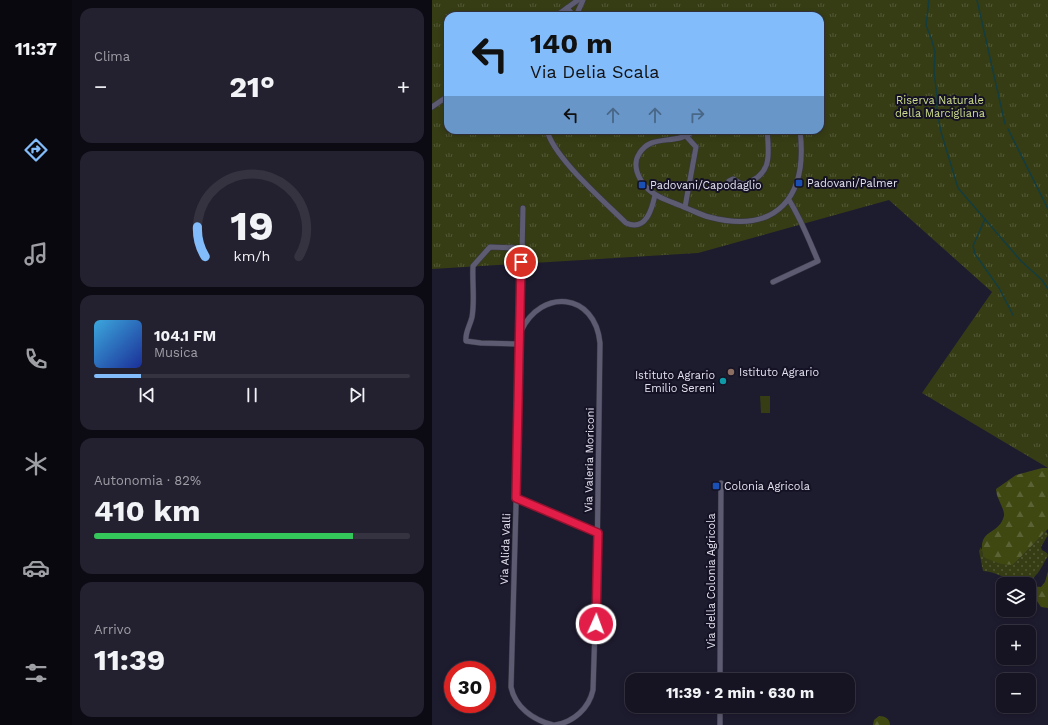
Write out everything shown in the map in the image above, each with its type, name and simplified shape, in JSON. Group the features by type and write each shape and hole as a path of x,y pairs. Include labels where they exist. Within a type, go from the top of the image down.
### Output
{"street":[{"path":"562,12 578,0"},
{"path":"577,12 583,0"},
{"path":"567,8 571,12"},
{"path":"432,107 444,99"},
{"path":"549,134 558,152 574,171 626,223 635,225 645,220 650,214 655,195"},
{"path":"689,134 675,140 652,142 643,148 638,155 636,166 637,174 644,185 655,195 713,218 725,221 747,221 767,216 789,200 798,179 801,152 800,134"},
{"path":"743,185 758,178 767,165 769,155 767,134"},
{"path":"684,207 696,147 686,136"},
{"path":"773,282 818,261 798,214 789,200"},
{"name":"Via Alida Valli","path":"523,208 511,686 514,698 523,710 541,721 554,725"},
{"path":"519,344 466,341 466,335 472,318 473,266 490,246 522,248"},
{"name":"Via Valeria Moriconi","path":"519,334 526,321 534,312 544,306 559,302 571,302 580,306 591,316 597,328 600,343 598,533 594,683 592,697 586,707 576,716 564,723 554,725"},
{"name":"Via della Colonia Agricola","path":"720,673 721,483"},
{"path":"516,498 598,533"},
{"path":"720,713 720,725"}],"green space":[{"name":"Riserva Naturale della Marcigliana","path":"432,0 1048,0 1048,468 922,393 992,292 889,200 698,253 432,269"},
{"path":"760,396 770,396 770,413 761,413"},
{"path":"1042,468 1048,468 1048,529 1013,565 1001,564 983,557 982,547 985,536 1001,523 1004,516 996,489 1016,475"},
{"path":"1046,531 1048,535 1041,547 1048,556 1034,577 1004,577 983,571 979,551 981,547 983,557 1013,565"},
{"path":"1048,571 1048,608 1041,607 1036,600 1036,586 1041,587 1045,582"},
{"path":"879,716 887,718 890,725 873,725 874,720"}],"waterway":[{"path":"929,0 926,25 935,52 934,72 937,111 941,132 958,188 1021,261 1042,280 1048,289"},
{"path":"977,0 1005,124"},
{"path":"1008,129 1048,209"},
{"path":"985,219 973,246 975,254 999,288 1013,315"}],"place":[{"name":"Padovani/Palmer","path":"799,183"},
{"name":"Padovani/Capodaglio","path":"642,185"},
{"name":"Istituto Agrario","path":"731,372"},
{"name":"Istituto Agrario Emilio Sereni","path":"723,381"},
{"name":"Colonia Agricola","path":"716,486"}],"route":[{"path":"521,262 516,498 598,533 596,624"}]}
